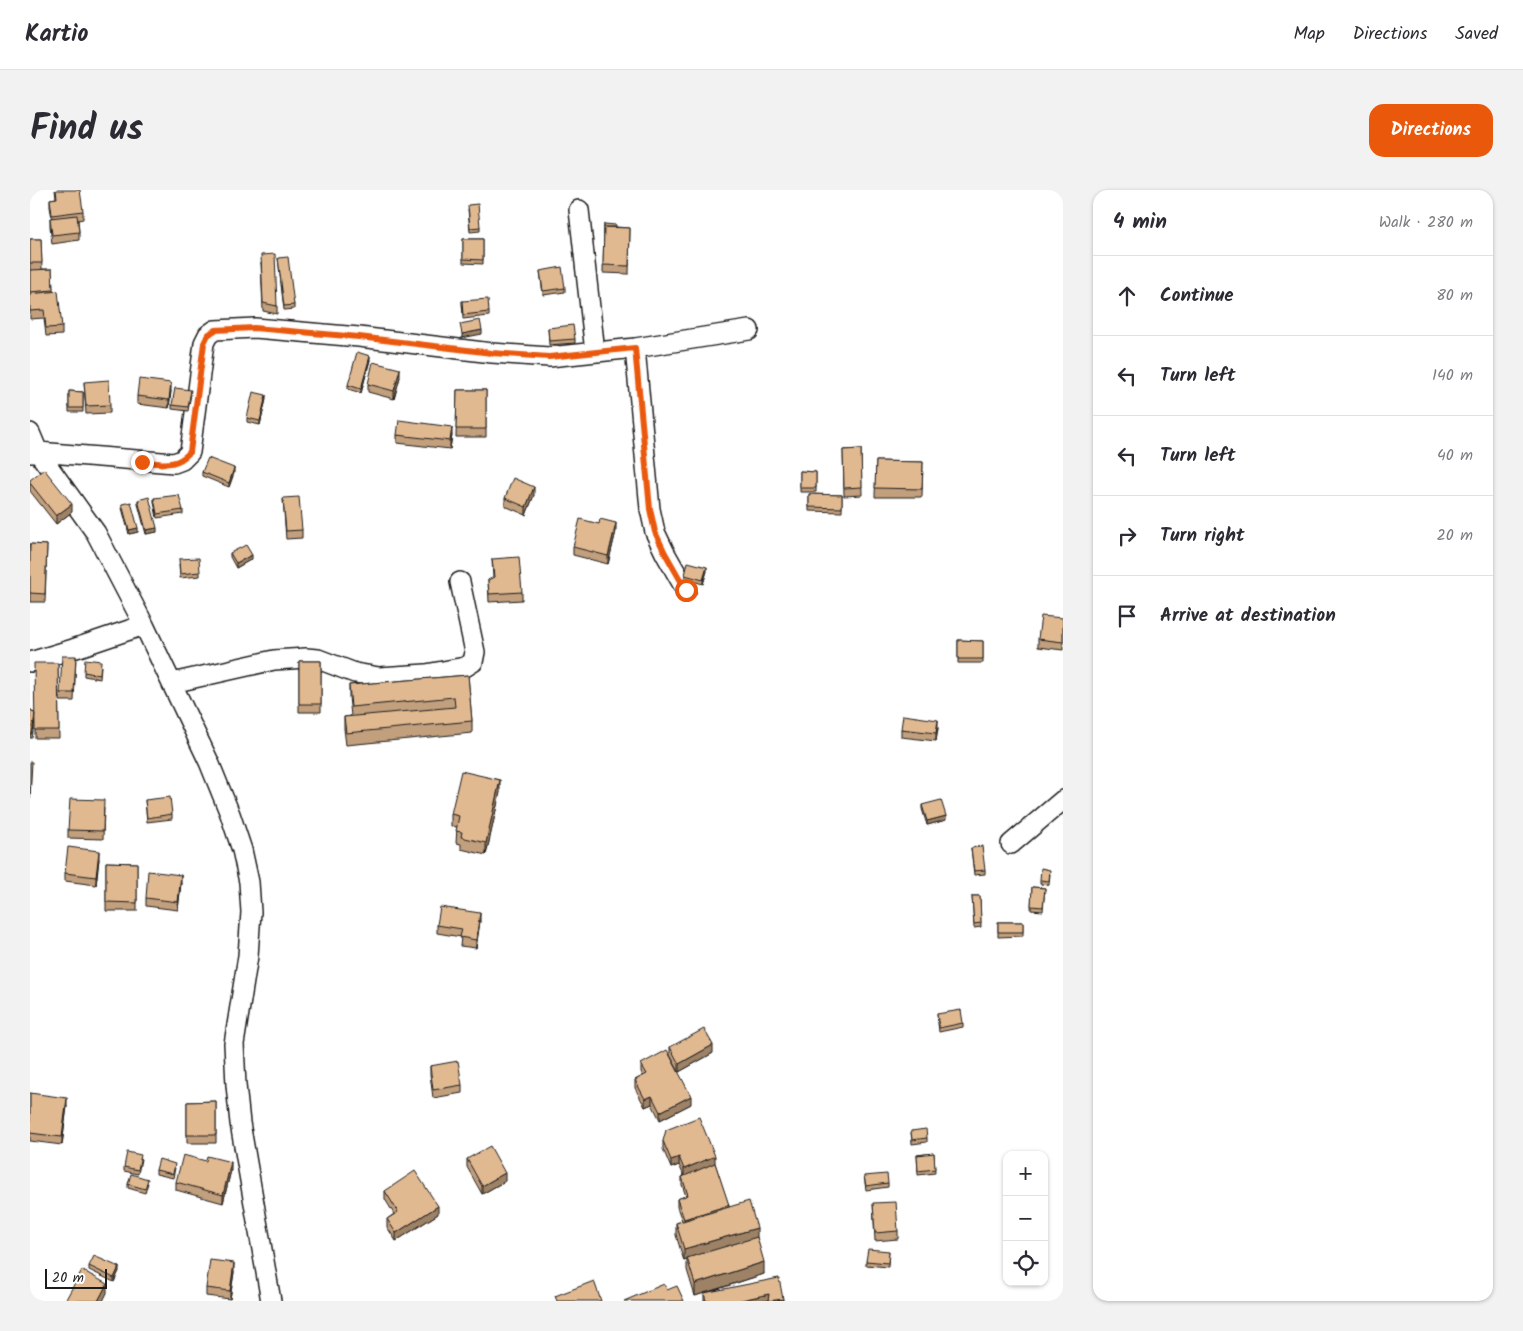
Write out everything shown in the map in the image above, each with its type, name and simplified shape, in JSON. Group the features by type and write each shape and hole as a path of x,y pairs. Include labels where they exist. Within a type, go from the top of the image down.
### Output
{"street":[{"path":"580,210 595,352"},
{"path":"34,452 142,462 174,463 182,460 190,452 204,343 208,335 215,330 254,328 359,337 492,353 549,357 635,348 749,330"},
{"path":"635,348 650,509 655,532 686,590"},
{"path":"30,432 34,452 96,533 144,624 209,762 242,850 249,882 251,912 248,956 234,1044 236,1085 240,1123 272,1301"},
{"path":"172,683 274,660 306,658 318,659 354,673 379,677 426,674 466,667 473,662 475,652 460,582"},
{"path":"30,662 144,624"},
{"path":"1011,844 1063,800"}],"building":[{"path":"56,190 80,190 83,211 52,215 50,199 57,198"},
{"path":"478,204 480,227 470,228 468,205"},
{"path":"77,215 79,232 52,235 50,218"},
{"path":"604,224 616,225 616,227 604,227"},
{"path":"604,227 630,228 629,266 603,265"},
{"path":"30,239 41,239 42,263 30,263"},
{"path":"463,239 483,239 483,260 463,259"},
{"path":"275,254 277,306 263,303 261,255"},
{"path":"288,257 294,305 284,306 278,258"},
{"path":"562,267 565,288 543,291 540,271"},
{"path":"52,269 53,290 30,292 30,270"},
{"path":"58,291 62,327 46,328 44,310 30,311 30,294"},
{"path":"488,299 489,312 463,315 462,301"},
{"path":"480,320 482,330 462,334 460,324"},
{"path":"573,325 575,339 549,341 548,328"},
{"path":"357,352 370,356 361,389 348,385"},
{"path":"373,362 400,369 394,391 368,384"},
{"path":"139,379 171,383 169,400 137,396"},
{"path":"109,380 110,405 86,406 84,382"},
{"path":"175,388 191,390 188,407 172,405"},
{"path":"457,390 486,390 486,429 456,429"},
{"path":"69,391 83,392 83,408 69,408"},
{"path":"253,392 266,395 260,421 247,418"},
{"path":"399,420 452,427 450,441 397,435"},
{"path":"861,449 862,487 844,488 843,450"},
{"path":"208,458 234,468 229,483 202,472"},
{"path":"876,461 923,462 922,489 875,488"},
{"path":"44,469 72,504 56,516 30,483 30,480"},
{"path":"800,471 816,472 816,488 800,488"},
{"path":"513,478 534,487 526,507 505,498"},
{"path":"809,494 842,495 842,508 809,507"},
{"path":"179,495 183,510 157,514 154,498"},
{"path":"149,497 157,528 146,530 138,500"},
{"path":"299,497 302,530 286,531 283,498"},
{"path":"131,502 138,528 129,530 122,504"},
{"path":"580,519 599,524 600,519 616,523 608,556 573,547"},
{"path":"30,544 47,545 45,594 30,593"},
{"path":"246,545 252,555 236,563 230,553"},
{"path":"519,557 522,592 489,594 488,580 494,577 492,559"},
{"path":"199,558 200,572 180,574 179,559"},
{"path":"688,562 707,567 703,580 685,575"},
{"path":"1041,616 1063,618 1063,642 1038,639"},
{"path":"958,640 983,641 983,659 958,659"},
{"path":"62,656 76,656 74,693 60,693"},
{"path":"85,659 101,661 100,675 84,672"},
{"path":"299,661 321,661 321,704 299,704"},
{"path":"34,663 58,663 59,730 35,730"},
{"path":"468,675 472,721 346,733 344,717 455,707 454,697 351,707 349,685"},
{"path":"30,709 35,714 32,734 30,734"},
{"path":"903,715 938,720 936,733 901,729"},
{"path":"30,762 32,762 30,798"},
{"path":"461,771 500,780 486,843 461,837 462,832 456,831 459,816 451,814"},
{"path":"170,797 172,814 147,818 145,800"},
{"path":"70,799 104,800 103,831 68,830"},
{"path":"941,800 946,816 927,821 922,805"},
{"path":"982,846 985,870 974,871 971,848"},
{"path":"68,847 99,851 96,877 65,873"},
{"path":"106,862 137,863 137,903 106,902"},
{"path":"1041,868 1050,870 1049,881 1040,880"},
{"path":"148,871 181,875 178,902 146,898"},
{"path":"1032,887 1045,888 1043,907 1031,906"},
{"path":"972,896 980,896 981,923 974,924"},
{"path":"440,907 480,913 476,940 460,937 462,929 437,925"},
{"path":"998,922 1023,922 1023,932 998,932"},
{"path":"961,1010 963,1023 939,1028 937,1014"},
{"path":"704,1029 713,1045 679,1064 670,1047"},
{"path":"667,1050 691,1096 660,1112 652,1096 645,1099 635,1080 647,1074 641,1064"},
{"path":"458,1061 462,1085 433,1090 430,1066"},
{"path":"30,1093 67,1098 62,1137 30,1133"},
{"path":"216,1101 216,1135 187,1135 187,1102"},
{"path":"699,1117 715,1156 684,1169 679,1157 671,1160 663,1141 666,1130"},
{"path":"926,1129 927,1138 912,1140 911,1131"},
{"path":"490,1146 505,1173 482,1186 467,1159"},
{"path":"127,1152 141,1155 138,1170 124,1167"},
{"path":"934,1153 935,1169 918,1171 917,1155"},
{"path":"183,1155 206,1161 207,1156 231,1162 223,1195 176,1182"},
{"path":"159,1159 175,1164 173,1174 156,1170"},
{"path":"715,1163 729,1205 684,1219 677,1199 688,1195 682,1177"},
{"path":"415,1171 438,1206 396,1233 387,1219 398,1212 385,1191"},
{"path":"131,1174 148,1179 145,1189 128,1184"},
{"path":"887,1174 888,1183 866,1186 864,1176"},
{"path":"749,1201 757,1228 684,1249 676,1223"},
{"path":"896,1202 898,1231 875,1233 873,1203"},
{"path":"757,1237 764,1262 695,1284 687,1258"},
{"path":"868,1249 889,1251 888,1263 866,1261"},
{"path":"94,1256 119,1267 114,1278 89,1266"},
{"path":"210,1260 234,1263 230,1291 206,1288"},
{"path":"82,1270 107,1284 98,1301 65,1301"},
{"path":"779,1278 783,1299 768,1301 769,1294 737,1301 706,1301 704,1293"},
{"path":"594,1281 601,1301 557,1301 555,1296"},
{"path":"664,1284 667,1290 677,1286 684,1301 624,1301"}],"route":[{"path":"142,462 174,463 182,460 190,452 195,425 204,343 208,335 215,330 254,328 359,337 492,353 549,357 635,348 650,509 655,532 686,590"}]}
